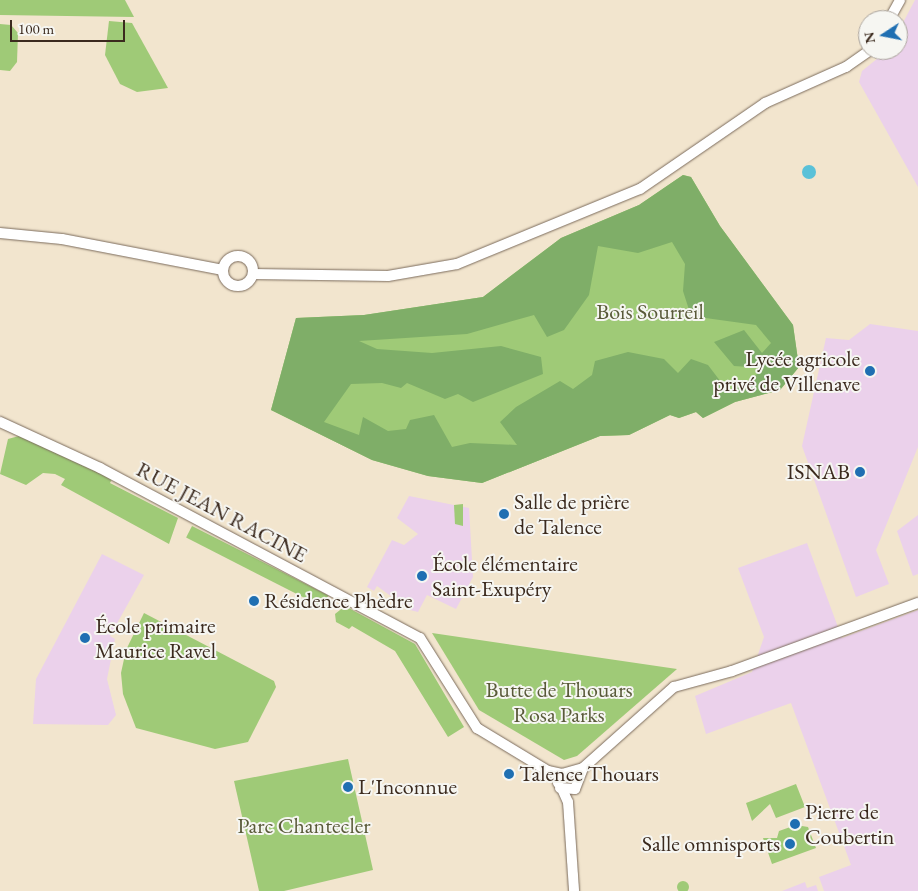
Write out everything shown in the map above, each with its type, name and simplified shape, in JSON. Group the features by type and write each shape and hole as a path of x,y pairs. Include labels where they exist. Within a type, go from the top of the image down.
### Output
{"street":[{"path":"253,274 342,278 438,270 625,196 812,82 858,57"},
{"path":"0,233 62,239 223,270"},
{"path":"241,256 252,265 253,274 245,284 237,286 225,279 223,270 227,261 241,256"},
{"name":"RUE JEAN RACINE","path":"0,422 100,468 424,642 477,728 563,780"},
{"path":"563,780 583,768 662,695 690,682 848,629 918,603"},
{"path":"568,802 583,768"},
{"path":"563,780 576,786"},
{"path":"563,780 576,786"},
{"path":"563,780 568,802 574,891"}],"shaded area":[{"path":"915,0 918,0 918,187 859,82 862,71 876,60 908,60 908,13"},
{"name":"ISNAB","path":"870,324 918,331 918,447 876,550 889,584 856,597 802,446 826,338 849,340"},
{"path":"409,496 469,508 473,577 456,609 427,595 418,612 410,610 377,586 374,591 367,587 392,540 404,545 418,534 397,518"},
{"path":"918,515 918,574 913,576 897,531"},
{"path":"807,543 842,638 918,610 918,891 824,891 819,877 851,865 791,703 706,734 695,696 752,672 764,637 738,568"},
{"name":"École primaire Maurice Ravel","path":"102,554 144,575 110,636 115,639 107,679 116,715 108,725 33,724 36,679"},
{"path":"805,882 807,888 816,885 818,891 782,891"}],"green space":[{"path":"0,0 125,0 134,17 0,15"},
{"path":"109,21 132,23 168,88 137,92 120,84 105,55"},
{"path":"0,24 11,25 18,33 17,62 10,71 0,70"},
{"name":"Bois Sourreil","path":"683,175 691,177 720,226 793,325 799,367 780,390 735,402 703,418 696,412 679,418 670,415 629,435 600,436 482,483 428,476 372,460 271,410 296,318 364,315 483,297 561,238 639,205"},
{"name":"Bois Sourreil","path":"683,175 691,177 720,226 793,325 799,367 780,390 735,402 703,418 696,412 679,418 670,415 629,435 600,436 482,483 428,476 372,460 271,410 296,318 364,315 483,297 561,238 639,205","holes":["672,242 685,264 683,291 691,316 756,325 771,343 762,353 744,330 714,342 734,366 764,368 743,386 727,390 708,365 691,359 678,373 664,359 628,352 595,361 592,375 573,389 560,381 516,407 500,422 517,445 470,443 452,447 434,415 410,420 406,429 388,431 363,417 359,435 324,422 351,384 382,383 401,388 407,383 445,399 458,394 473,402 543,374 541,357 501,346 432,353 377,349 359,341 467,334 534,315 547,337 564,330 589,295 598,246 638,253"]},
{"path":"19,436 112,479 110,483 178,518 169,544 61,485 65,479 55,474 43,473 26,485 0,474 8,439"},
{"path":"463,504 463,526 455,524 454,505"},
{"path":"192,526 328,595 322,607 186,538"},
{"path":"345,606 415,644 464,727 448,737 395,651 352,626 349,629 336,622 335,614"},
{"path":"144,613 274,681 276,687 248,742 215,749 136,728 123,694 121,673 126,650"},
{"name":"Butte de Thouars Rosa Parks","path":"432,633 677,669 577,756 564,760 479,710"},
{"name":"Parc Chantecler","path":"348,759 373,870 284,891 259,891 234,781"},
{"path":"796,784 805,807 776,818 770,804 752,821 746,803"},
{"name":"Salle omnisports","path":"796,825 808,827 816,848 772,864 763,838 777,838 779,831"},
{"path":"681,881 685,881 689,887 685,893 681,893 677,889 677,885"}],"water":[{"path":"809,165 814,167 816,172 814,177 809,179 804,177 802,172 804,167"}],"place":[{"name":"Lycée agricole privé de Villenave","path":"870,371"},
{"name":"ISNAB","path":"860,472"},
{"name":"Salle de prière de Talence","path":"504,514"},
{"name":"École élémentaire Saint-Exupéry","path":"422,576"},
{"name":"Résidence Phèdre","path":"254,601"},
{"name":"École primaire Maurice Ravel","path":"85,638"},
{"name":"Talence Thouars","path":"509,774"},
{"name":"L'Inconnue","path":"348,787"},
{"name":"Pierre de Coubertin","path":"795,824"},
{"name":"Salle omnisports","path":"790,844"}]}
